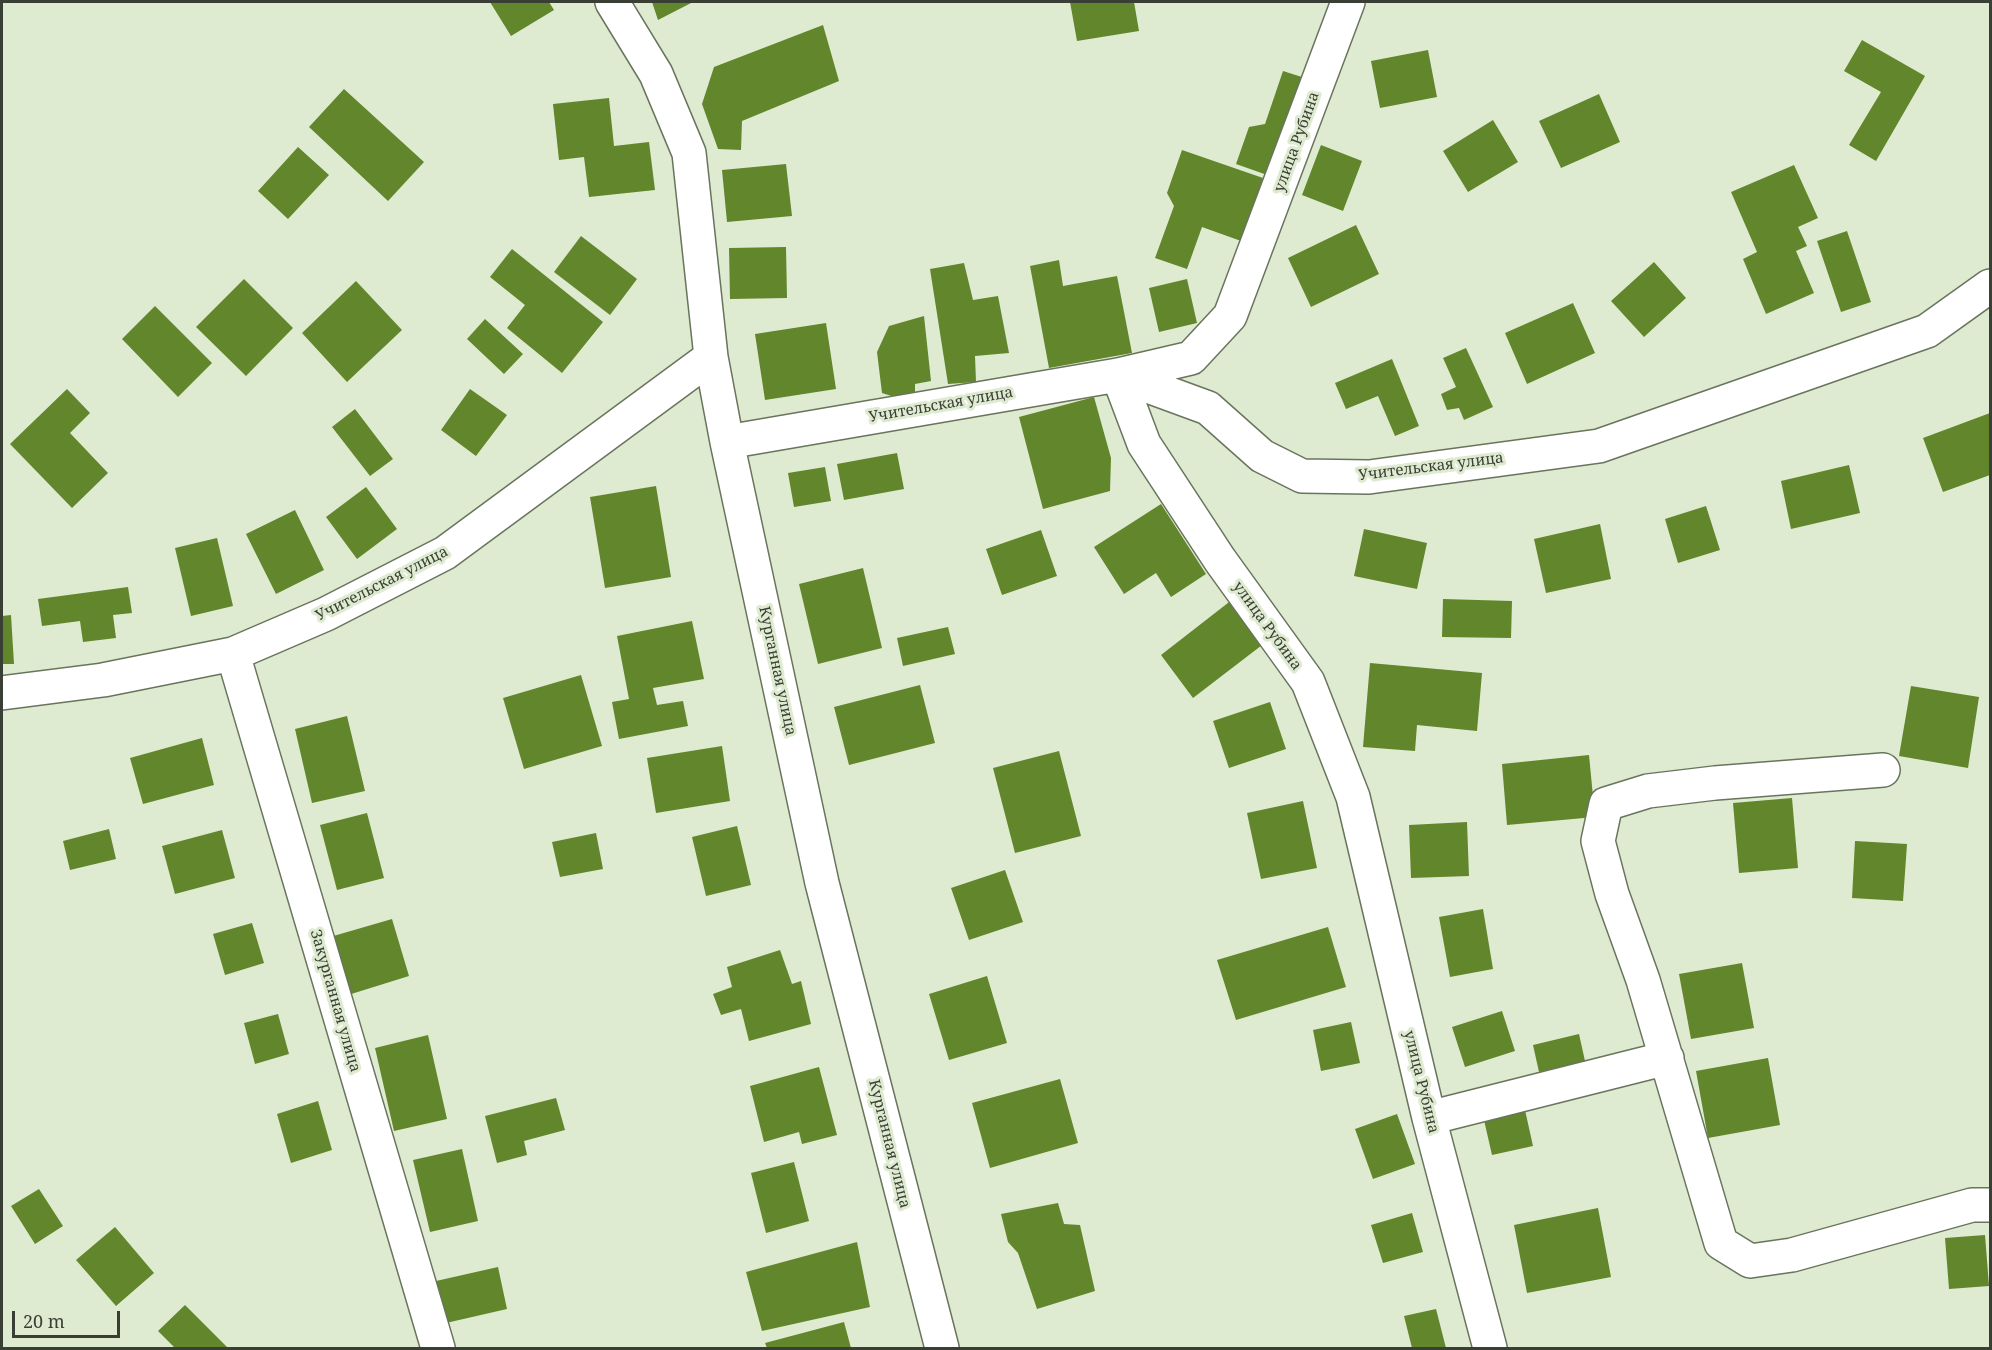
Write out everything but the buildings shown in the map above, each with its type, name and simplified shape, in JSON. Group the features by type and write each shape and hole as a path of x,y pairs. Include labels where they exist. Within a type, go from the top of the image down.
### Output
{"street":[{"name":"Курганная улица","path":"612,2 656,74 689,153 711,357 727,442 822,884 942,1348"},
{"name":"улица Рубина","path":"1348,2 1230,316 1191,358 1118,375 1144,444 1220,560 1308,682 1353,797 1429,1119 1490,1348"},
{"name":"Учительская улица","path":"727,442 1118,375 1208,408 1262,456 1302,476 1369,477 1599,446 1927,331 1990,286"},
{"name":"Учительская улица","path":"2,693 103,680 233,654 326,614 446,553 711,357"},
{"name":"Закурганная улица","path":"233,654 438,1348"},
{"path":"1883,770 1715,783 1648,791 1606,804 1598,841 1612,894 1643,980 1667,1058 1721,1243 1750,1261 1792,1255 1972,1205 1990,1205"},
{"path":"1429,1119 1667,1058"}]}
